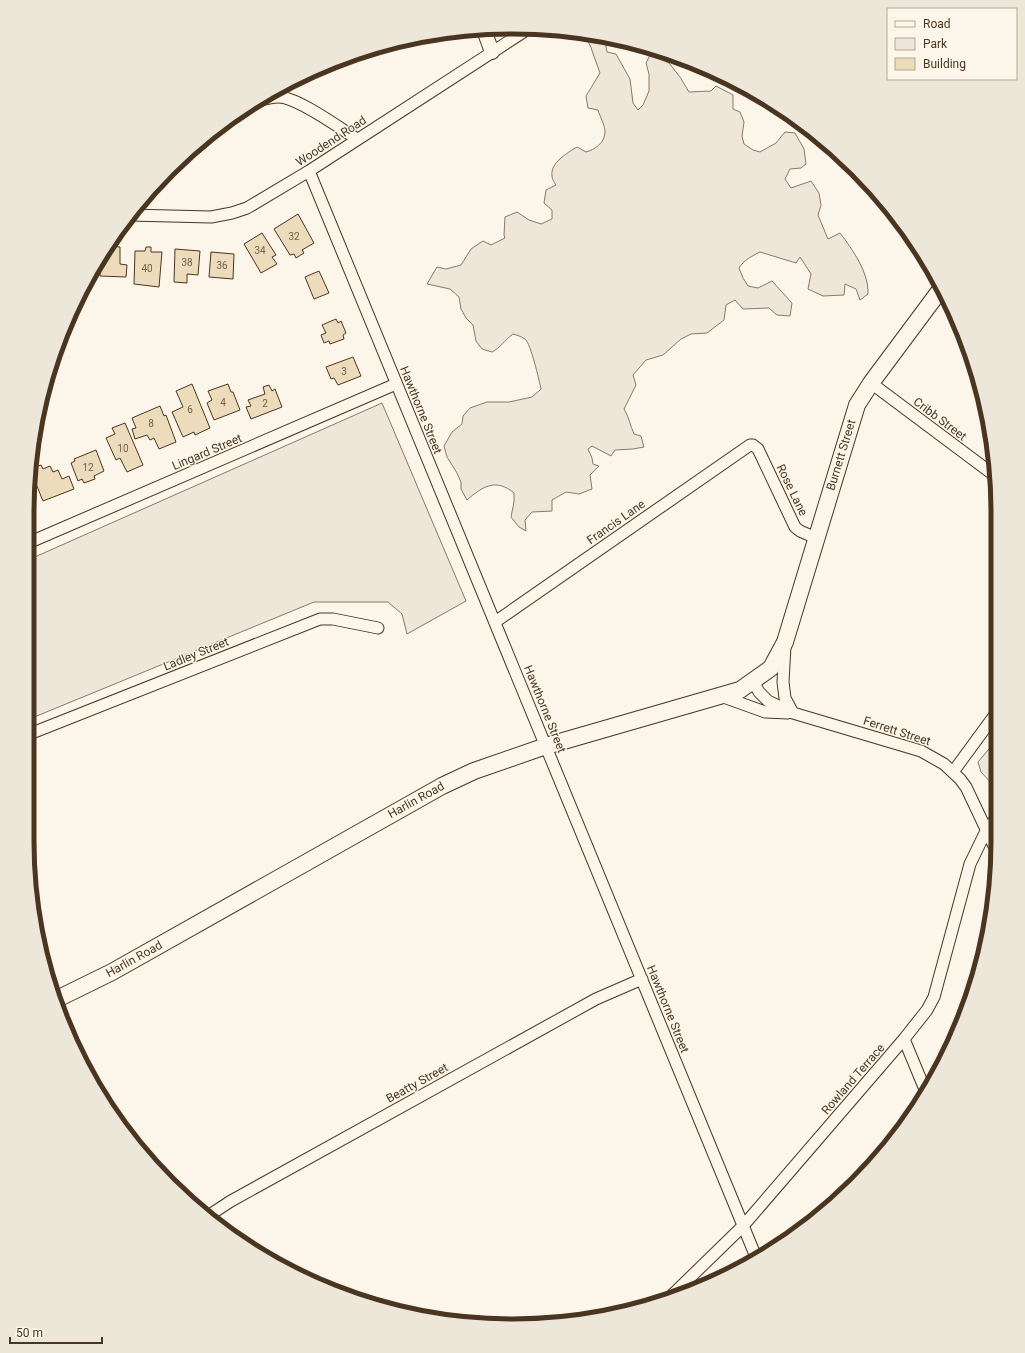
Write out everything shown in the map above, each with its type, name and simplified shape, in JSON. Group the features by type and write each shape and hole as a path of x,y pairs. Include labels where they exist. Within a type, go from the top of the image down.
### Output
{"main road":[{"name":"Burnett Street","path":"785,642 857,405 871,383 938,293"},
{"name":"Harlin Road","path":"60,997 112,972 442,786 474,771 546,746 718,695 740,690 771,668 785,642"},
{"path":"63,1005 112,972"}],"street":[{"name":"Woodend Road","path":"138,215 211,217 232,213 247,208 309,171 520,34"},
{"path":"486,35 492,52"},
{"path":"273,98 288,98 357,139"},
{"name":"Hawthorne Street","path":"309,171 754,1253"},
{"name":"Cribb Street","path":"871,383 989,471"},
{"name":"Lingard Street","path":"34,540 396,384"},
{"name":"Rose Lane","path":"753,445 758,448 792,522 800,531 816,538"},
{"name":"Francis Lane","path":"495,622 747,446 753,445"},
{"name":"Ladley Street","path":"34,732 320,619 333,619 378,628"},
{"path":"718,695 765,712 792,713 785,698 783,682 785,642"},
{"name":"Ferrett Street","path":"753,682 759,692 768,701 792,713 921,751 944,764 954,772 966,787 991,840"},
{"path":"954,772 991,720"},
{"name":"Rowland Terrace","path":"678,1290 743,1226 904,1039 927,1010 934,997 970,864 986,831 991,825"},
{"name":"Beatty Street","path":"213,1213 238,1197 596,999 642,980"},
{"path":"904,1039 923,1086"}],"green space":[{"path":"586,40 605,43 607,52 616,54 630,79 633,103 638,110 643,105 649,91 649,74 646,63 650,55 669,63 689,92 711,91 716,86 733,95 733,109 740,112 744,122 742,136 744,144 753,150 760,152 776,143 785,132 795,133 804,149 806,164 801,168 790,169 785,179 791,188 811,181 819,193 821,205 818,215 828,239 840,233 855,254 863,270 868,286 868,294 860,300 856,289 845,284 844,295 823,296 808,289 811,274 800,257 796,263 760,252 748,258 739,268 748,286 758,288 772,281 792,303 790,316 777,315 769,308 743,309 735,300 726,305 724,320 707,333 691,334 681,339 663,355 646,360 633,375 636,385 624,409 634,434 641,436 644,447 615,450 611,456 592,446 588,449 593,464 599,466 590,475 592,489 579,494 566,492 552,500 552,511 532,512 525,520 526,531 519,527 511,517 514,493 507,488 495,485 490,486 479,491 467,500 461,489 461,482 457,473 447,457 444,446 452,432 462,424 463,416 470,408 487,402 509,402 532,397 541,389 530,348 525,339 513,334 492,352 482,349 476,341 473,325 466,318 461,309 459,297 450,289 427,284 437,267 446,269 461,265 471,249 483,241 491,245 505,238 505,217 517,212 529,220 541,224 552,219 552,210 544,203 546,190 556,185 552,177 552,171 556,163 577,147 586,152 596,148 605,136 605,129 598,110 588,108 586,96 600,73 590,45"},
{"path":"382,403 466,601 407,634 402,614 388,602 314,602 34,717 34,557"},
{"path":"991,747 991,783 981,772 978,762"}],"building":[{"path":"298,214 314,243 302,250 304,253 296,258 294,254 290,255 274,229"},
{"path":"262,233 276,255 272,257 277,264 261,273 244,244"},
{"path":"115,247 120,247 120,264 127,265 126,277 100,276 100,269"},
{"path":"146,247 151,247 151,252 162,252 159,287 134,284 135,251 145,251"},
{"path":"175,249 200,251 198,275 187,274 187,283 174,282"},
{"path":"211,252 234,254 233,279 209,277"},
{"path":"319,271 329,293 314,299 305,277"},
{"path":"336,319 338,323 341,321 346,333 343,335 344,339 330,344 329,341 324,343 321,335 326,333 322,325"},
{"path":"353,357 361,376 338,385 334,378 331,379 326,367"},
{"path":"192,384 210,428 195,435 194,432 183,437 172,412 183,407 176,391"},
{"path":"228,384 240,410 214,420 207,403 212,400 208,391"},
{"path":"269,385 272,391 275,389 282,407 251,419 246,407 251,406 248,400 265,394 263,387"},
{"path":"160,406 164,416 166,415 176,442 159,449 154,438 150,440 147,435 135,439 132,429 136,428 132,418"},
{"path":"125,423 143,465 127,472 120,458 116,460 106,438 115,434 112,428"},
{"path":"96,450 104,471 94,476 95,479 84,483 82,479 78,481 71,463 75,461 74,459"},
{"path":"41,465 43,469 50,466 53,472 58,470 62,479 69,476 74,489 43,501 35,481 36,467"}]}
